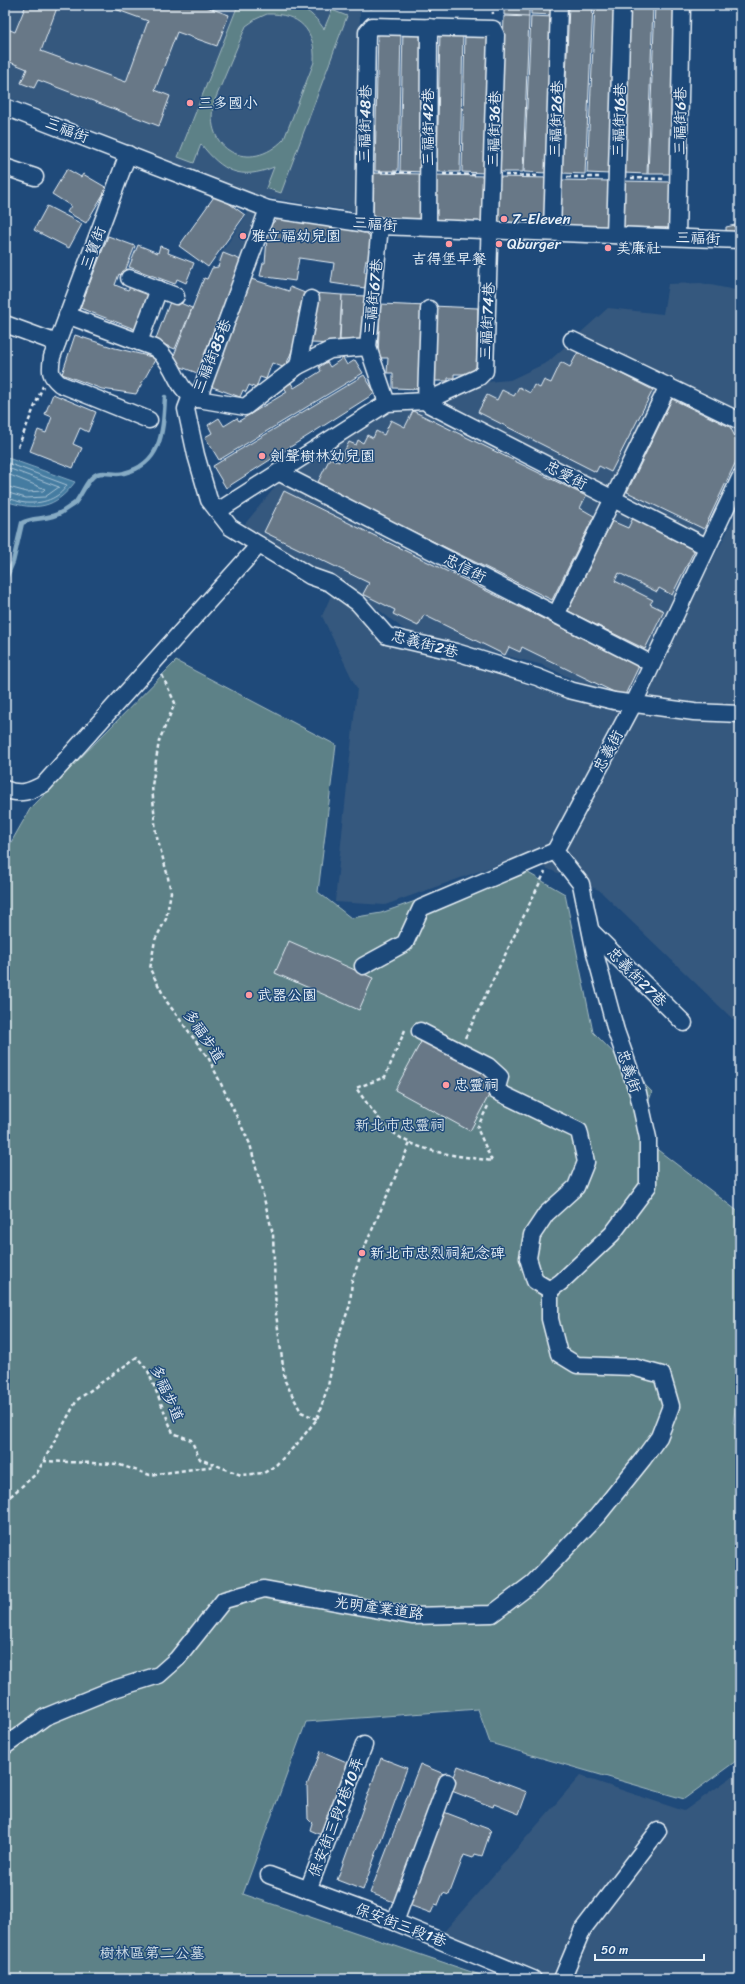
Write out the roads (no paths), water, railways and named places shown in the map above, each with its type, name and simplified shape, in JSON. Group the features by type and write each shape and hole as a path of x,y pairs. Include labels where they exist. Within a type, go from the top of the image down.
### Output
{"street":[{"name":"三福街26巷","path":"552,232 559,5"},
{"name":"三福街16巷","path":"615,235 622,5"},
{"name":"三福街6巷","path":"677,237 682,5"},
{"name":"三福街48巷","path":"364,224 367,32 372,26 429,27"},
{"name":"三福街36巷","path":"429,27 493,29 496,35 491,230"},
{"name":"三福街42巷","path":"428,227 429,27"},
{"name":"三福街","path":"5,107 268,209 380,226 740,240"},
{"name":"三寶街","path":"128,154 57,342 50,369 52,377 60,384 149,420"},
{"path":"5,167 35,177"},
{"name":"三福街85巷","path":"67,315 155,348 165,357 178,382 194,397 268,209"},
{"name":"三福街67巷","path":"194,397 245,407 298,366 330,350 368,347 380,226"},
{"name":"三福街74巷","path":"218,511 387,403 426,401 479,377 485,371 491,230"},
{"path":"129,278 176,296"},
{"path":"139,342 159,289"},
{"path":"298,366 310,299"},
{"path":"426,401 429,309"},
{"path":"5,324 57,342"},
{"path":"572,340 740,420"},
{"path":"368,347 387,403"},
{"path":"556,615 668,386"},
{"name":"忠義街2巷","path":"194,397 186,409 196,455 209,500 230,527 310,576 330,583 358,603 387,636 485,660 569,690 614,701 694,712 740,714"},
{"name":"忠愛街","path":"426,401 430,405 707,547"},
{"name":"忠信街","path":"278,472 652,664"},
{"name":"忠義街","path":"550,1290 561,1282 612,1234 648,1186 648,1138 638,1093 616,1031 581,884 555,851 634,703 740,478"},
{"path":"5,789 11,792 28,792 44,784 259,544"},
{"path":"363,966 404,943 421,908 555,851"},
{"name":"忠義街27巷","path":"591,931 684,1023"},
{"path":"420,1031 488,1066 500,1077 496,1091 579,1131 586,1162 576,1187 546,1214 532,1235 528,1258 535,1281 550,1290"},
{"name":"光明產業道路","path":"5,1746 45,1717 58,1711 111,1690 159,1675 177,1659 224,1600 264,1589 412,1616 492,1614 533,1583 598,1515 643,1459 659,1437 671,1406 662,1375 633,1367 577,1365 559,1354 550,1319 550,1290"},
{"name":"保安街三段1巷10弄","path":"308,1890 364,1745"},
{"path":"395,1922 447,1782"},
{"path":"562,1979 583,1929 658,1831"},
{"name":"保安街三段1巷","path":"268,1875 395,1922 533,1979"}],"water":[{"path":"5,457 75,482 68,491 52,503 35,507 5,501"}],"waterway":[{"path":"5,581 13,562 22,523 51,517 62,512 78,500 87,483 97,474 121,474 137,468 147,462 154,453 158,444 163,421 165,397"}],"place":[{"name":"三多國小","path":"190,103"},
{"name":"7-Eleven","path":"504,219"},
{"name":"雅立福幼兒園","path":"243,236"},
{"name":"吉得堡早餐","path":"449,244"},
{"name":"Qburger","path":"499,244"},
{"name":"美廉社","path":"608,248"},
{"name":"劍聲樹林幼兒園","path":"262,456"},
{"name":"武器公園","path":"249,995"},
{"name":"忠靈祠","path":"446,1085"},
{"name":"新北市忠烈祠紀念碑","path":"362,1253"}],"park label":[{"name":"新北市忠靈祠","path":"400,1125"},
{"name":"樹林區第二公墓","path":"152,1953"}]}
